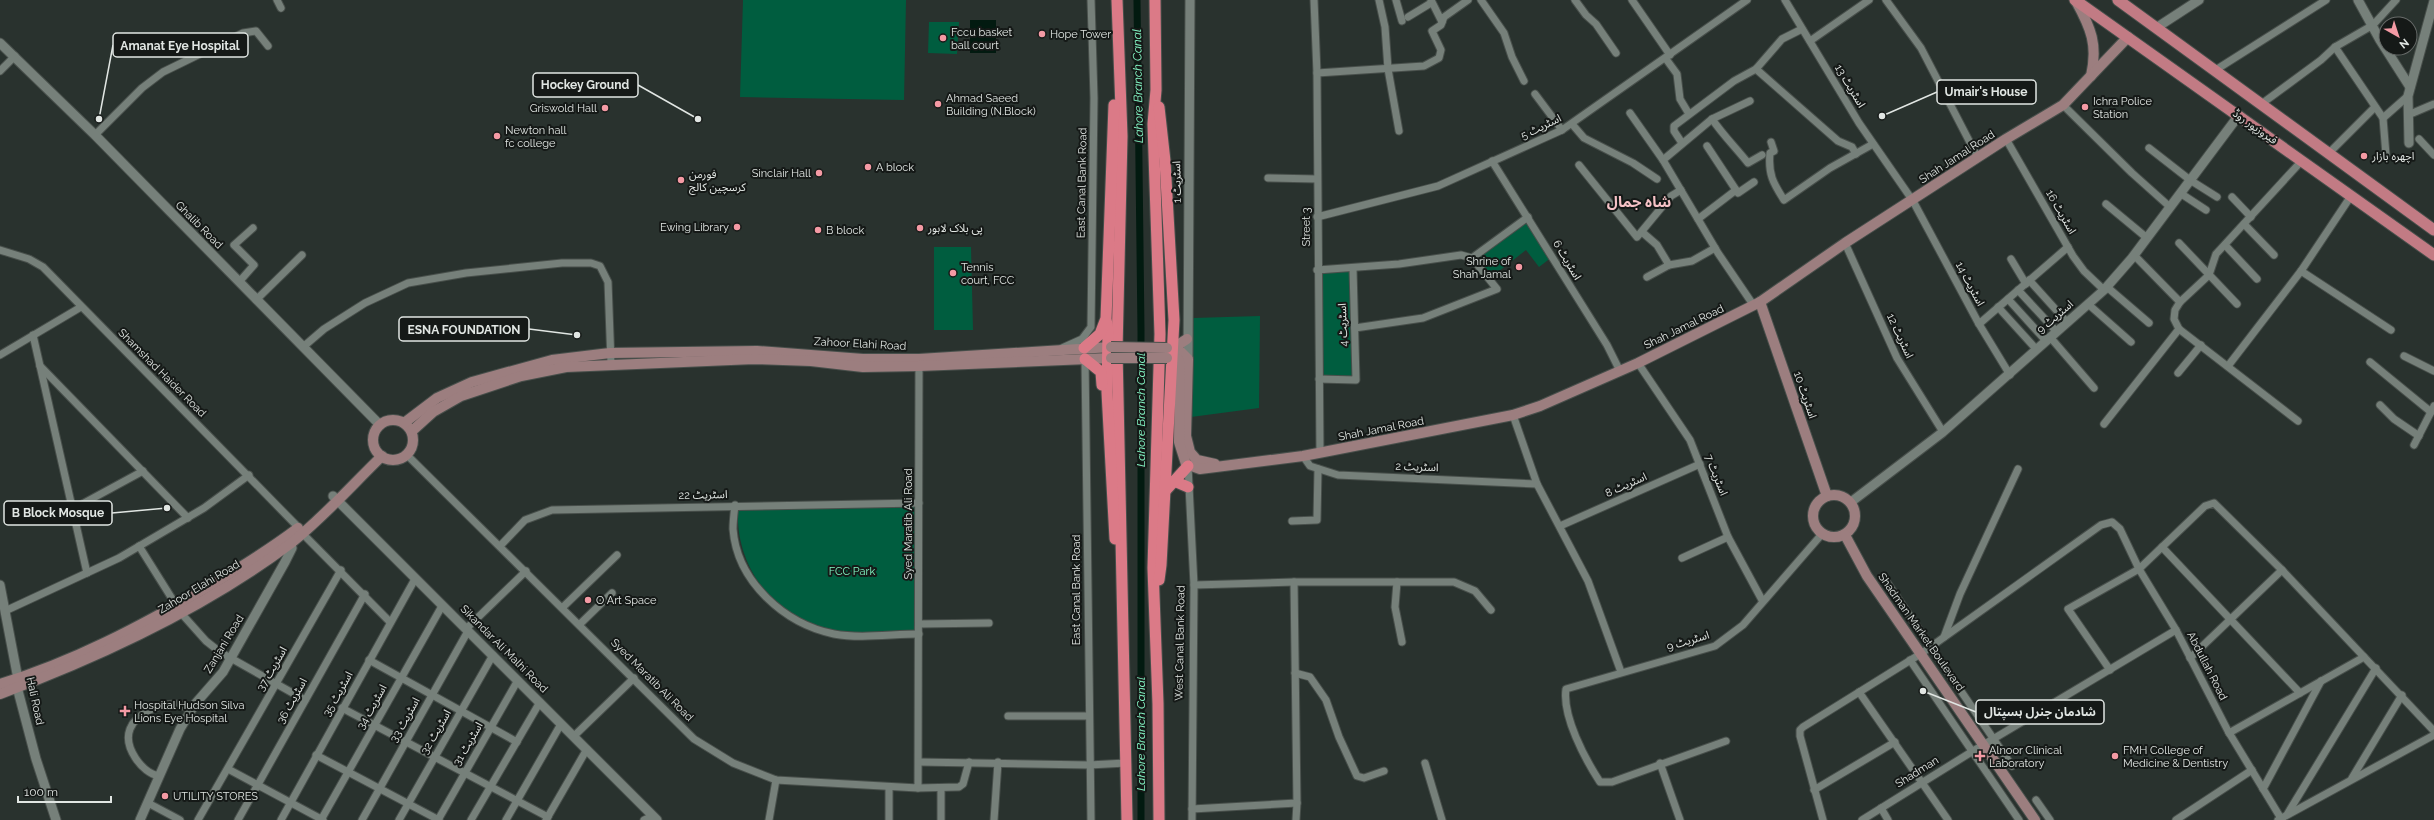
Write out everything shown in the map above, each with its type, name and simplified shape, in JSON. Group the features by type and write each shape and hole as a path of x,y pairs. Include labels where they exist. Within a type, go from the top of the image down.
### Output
{"highway":[{"path":"1116,0 1122,136 1117,350 1124,599 1127,820"},
{"path":"1155,0 1156,90 1153,124 1160,334 1153,568 1155,600 1159,820"},
{"path":"1117,38 1106,318 1109,353 1107,392 1115,541 1124,599"},
{"path":"1155,600 1161,565 1166,490 1170,353 1174,313 1165,161 1156,90"},
{"path":"1106,318 1100,334 1084,354 1100,372 1102,386 1107,392"},
{"path":"1166,490 1188,466"},
{"path":"1174,481 1188,487"}],"main road":[{"name":"فیروزپور روڈ","path":"2075,0 2434,255"},
{"path":"2075,0 2094,41 2095,57 2091,76"},
{"name":"فیروزپور روڈ","path":"2118,0 2260,105 2434,230"},
{"name":"Shah Jamal Road","path":"1228,466 1320,453 1513,415 1540,406 1638,363 1757,304 1845,243 1913,201 2006,140 2063,106 2128,37"},
{"name":"اسٹریٹ 10","path":"1757,304 1827,496"},
{"path":"1170,353 1188,338"},
{"name":"Zahoor Elahi Road","path":"919,362 1059,349 1084,354"},
{"name":"Zahoor Elahi Road","path":"404,423 437,398 472,382 552,360 757,351 919,362 1109,353 1170,353"},
{"path":"1170,353 1181,351 1188,359 1188,448 1193,456 1200,462 1228,466"},
{"path":"1170,353 1178,359 1180,364 1179,442 1182,457 1188,466 1206,470 1228,466"},
{"name":"Zahoor Elahi Road","path":"412,431 433,412 478,389 521,376 610,358"},
{"path":"392,420 404,423 412,431 413,444 406,455 394,460 380,454 373,441 376,429 380,425 392,420"},
{"name":"Zahoor Elahi Road","path":"0,694 18,683 179,609 290,543 301,530 380,454"},
{"path":"1840,495 1851,502 1856,516 1854,524 1845,535 1833,538 1822,534 1814,524 1813,510 1816,504 1827,496 1840,495"},
{"name":"Zahoor Elahi Road","path":"179,609 248,562 301,530"},
{"name":"Shadman Market Boulevard","path":"1845,535 1867,576 1922,653 2035,820"},
{"name":"Zahoor Elahi Road","path":"0,684 18,683"}],"street":[{"path":"277,0 281,8"},
{"name":"East Canal Bank Road","path":"1059,349 1082,339 1091,327 1094,98 1091,0"},
{"name":"Street 3","path":"1314,0 1317,73 1320,453"},
{"path":"1379,0 1385,27 1388,69 1399,132"},
{"path":"1396,0 1402,21"},
{"path":"1317,73 1424,66 1439,58 1441,50 1432,30 1442,22 1444,17 1468,0"},
{"path":"1481,0 1504,33 1512,57 1524,81"},
{"path":"1575,0 1586,15 1596,24 1616,53"},
{"path":"1632,0 1677,74 1680,99 1689,114"},
{"name":"اسٹریٹ 5","path":"1317,217 1438,186 1562,130 1668,57 1747,0"},
{"name":"اسٹریٹ 13","path":"1784,0 1873,144 1913,201"},
{"path":"1810,41 1869,0"},
{"path":"1886,0 1921,48 1978,158"},
{"path":"2156,28 2199,0"},
{"path":"2214,70 2326,0"},
{"path":"2358,0 2409,92"},
{"path":"2260,105 2321,60 2335,47 2373,25 2396,0"},
{"path":"2409,143 2409,92 2434,1"},
{"name":"اسٹریٹ 1","path":"1188,359 1190,2"},
{"path":"1408,17 1431,2 1442,22"},
{"path":"1682,143 1674,131 1674,126 1734,82 1756,69 1782,38 1802,28"},
{"path":"95,135 142,88 163,72 244,33 256,31 268,46"},
{"name":"Ghalib Road","path":"0,43 95,135 380,425"},
{"path":"2335,47 2383,118 2386,155"},
{"path":"0,72 15,56"},
{"path":"1756,69 1838,142 1852,147 1856,154"},
{"path":"2383,118 2409,92"},
{"path":"1535,94 1562,130"},
{"path":"1663,160 1712,119 1750,101"},
{"path":"2408,115 2434,104"},
{"path":"2063,106 2132,173 2170,206"},
{"path":"2328,154 2376,107"},
{"path":"1630,113 1663,160 1715,248 1757,304"},
{"name":"اسٹریٹ 9","path":"1851,502 1943,432 2010,375 2036,349 2106,288 2134,255 2239,116"},
{"path":"1712,119 1722,135 1735,147 1748,163 1762,155"},
{"path":"1572,124 1584,138 1633,163 1657,179"},
{"path":"2419,139 2434,155"},
{"name":"اسٹریٹ 16","path":"2006,140 2068,247 2084,271 2149,323"},
{"path":"1771,142 1774,151 1770,153 1768,169 1775,186 1784,200 1830,168 1873,144"},
{"path":"1706,146 1738,193 1754,182"},
{"path":"2149,148 2190,180 2217,197"},
{"name":"اسٹریٹ 6","path":"1492,161 1607,345 1620,371"},
{"path":"1579,165 1637,237 1671,196 1681,190"},
{"path":"2298,166 2216,254 2209,275 2180,302 2175,310 2174,319 2179,329 2298,421"},
{"path":"1268,178 1317,179"},
{"path":"1698,219 1736,190"},
{"path":"2180,193 2206,210"},
{"path":"2228,366 2301,271 2351,196"},
{"path":"2232,197 2251,217"},
{"name":"اسٹریٹ 14","path":"1913,201 1979,324 2010,375"},
{"path":"2106,204 2147,238"},
{"path":"1472,258 1528,217"},
{"path":"2244,224 2274,254"},
{"path":"239,282 254,265 234,245 253,228"},
{"path":"1642,232 1656,245 1669,265"},
{"name":"اسٹریٹ 12","path":"1845,243 1898,358 1943,432"},
{"path":"2178,243 2237,304"},
{"path":"2225,245 2257,279"},
{"path":"1979,324 2068,247"},
{"path":"1647,277 1669,265 1692,260 1715,248"},
{"name":"Shamshad Haider Road","path":"0,250 29,259 43,267 249,475 365,594 390,622"},
{"path":"1318,270 1353,269 1461,254 1472,258 1497,289 1423,318 1355,328"},
{"path":"256,300 302,255"},
{"path":"2134,255 2180,302"},
{"path":"2011,259 2027,282 2067,322"},
{"path":"303,347 324,329 364,303 408,284 466,273 562,263 591,263 600,266 605,272 608,282 610,358"},
{"name":"اسٹریٹ 4","path":"1319,379 1356,380 1353,269"},
{"path":"2301,271 2391,330"},
{"path":"2018,290 2051,336 2094,388"},
{"path":"2008,299 2051,336"},
{"path":"2088,304 2131,342"},
{"path":"0,355 81,307"},
{"path":"1998,307 2036,349"},
{"path":"2104,424 2179,329"},
{"path":"33,335 87,573"},
{"path":"2178,373 2201,345"},
{"name":"East Canal Bank Road","path":"1084,354 1088,716 1091,820"},
{"path":"2404,356 2434,371"},
{"name":"Syed Maratib Ali Road","path":"406,455 563,607 694,739 733,763 776,780 918,788 920,762 919,362"},
{"path":"2370,362 2433,409 2414,445"},
{"name":"اسٹریٹ 7","path":"1638,363 1676,417 1700,464 1728,537 1762,600"},
{"path":"40,366 188,518"},
{"path":"2380,405 2394,419 2419,436"},
{"path":"1513,415 1537,484 1588,581 1621,672"},
{"name":"اسٹریٹ 2","path":"1303,456 1310,466 1338,475 1537,484"},
{"name":"اسٹریٹ 8","path":"1560,526 1700,464"},
{"name":"West Canal Bank Road","path":"1188,466 1194,586 1192,820"},
{"path":"1292,521 1317,520 1318,469"},
{"path":"1823,820 1814,790 1800,730 1922,653 1944,637 1960,594 2018,470"},
{"path":"73,509 143,471"},
{"path":"5,611 87,573 139,546 188,518 249,475"},
{"name":"Sikandar Ali Malhi Road","path":"335,498 655,818"},
{"name":"اسٹریٹ 22","path":"500,546 525,520 552,510 735,505 919,503"},
{"path":"2110,670 2068,610 2139,569 2205,506 2214,503 2282,570 2402,695 2434,731"},
{"path":"735,505 733,529 741,560 757,587 783,612 803,624 835,634 919,634"},
{"name":"Abdullah Road","path":"1944,637 2101,525 2112,522 2120,529 2139,569 2176,630 2230,733 2282,818"},
{"name":"اسٹریٹ 9","path":"1660,763 1612,782 1600,782 1590,766 1574,730 1564,699 1566,689 1715,646 1743,625 1762,600 1822,534"},
{"path":"1682,558 1728,537"},
{"name":"Zanjani Road","path":"140,820 180,729 191,710 218,679 231,658 288,558 292,548 290,543"},
{"path":"139,546 179,609 206,641 231,658 305,700"},
{"path":"2162,547 2300,693"},
{"path":"563,607 617,555"},
{"name":"اسٹریٹ 37","path":"198,820 341,570"},
{"path":"2190,658 2282,570"},
{"name":"اسٹریٹ 33","path":"362,820 467,630 526,571"},
{"name":"اسٹریٹ 35","path":"281,820 415,579"},
{"path":"1886,581 2012,766"},
{"path":"1194,586 1294,582 1454,582 1465,585 1481,597 1491,610"},
{"path":"1294,582 1296,820"},
{"path":"1397,582 1395,607 1402,642"},
{"name":"Hali Road","path":"0,585 18,683 36,759 56,820"},
{"path":"580,624 612,593"},
{"name":"اسٹریٹ 36","path":"238,820 365,594"},
{"name":"اسٹریٹ 34","path":"322,820 442,606"},
{"path":"919,624 989,623"},
{"name":"Shadman","path":"1862,820 1984,744 2176,630"},
{"name":"اسٹریٹ 32","path":"399,820 493,655"},
{"path":"2230,733 2364,657"},
{"path":"369,660 517,742"},
{"path":"1910,660 2020,820"},
{"path":"2282,818 2376,668"},
{"path":"1295,673 1310,677 1326,700 1338,737 1357,776 1364,778 1384,771"},
{"path":"574,736 634,678"},
{"name":"اسٹریٹ 31","path":"438,820 518,680"},
{"path":"2263,789 2321,681"},
{"path":"1859,692 1948,820"},
{"path":"2351,780 2402,695"},
{"path":"471,820 540,702"},
{"path":"159,776 149,774 140,765 130,742 130,730 135,720 156,708 169,704 179,704 191,710"},
{"path":"342,708 490,786 547,819 587,749"},
{"path":"1008,716 1088,716"},
{"path":"506,820 561,724"},
{"path":"2282,818 2434,735"},
{"path":"1680,820 1660,763 1726,741"},
{"path":"1814,790 1895,742"},
{"path":"316,755 438,820"},
{"path":"920,762 998,762 1089,765 1126,763"},
{"path":"918,788 959,788 963,784 969,762"},
{"path":"994,820 998,762"},
{"path":"1425,763 1442,820"},
{"path":"228,768 322,820"},
{"path":"2176,820 2252,770"},
{"path":"769,820 776,780"},
{"path":"889,786 889,820"},
{"path":"941,788 941,820"},
{"path":"2036,800 2050,820"},
{"path":"148,803 180,820"},
{"path":"1192,809 1297,803"},
{"path":"1881,808 1888,820"},
{"path":"644,820 655,818"}],"green space":[{"path":"743,0 906,0 904,100 740,97"},
{"name":"Fccu basket ball court","path":"929,22 959,22 957,54 928,53"},
{"path":"1528,217 1552,257 1539,267 1526,250 1489,279 1472,258"},
{"name":"Tennis court, FCC","path":"934,247 971,247 973,330 934,330"},
{"path":"1353,269 1356,380 1319,379 1317,270"},
{"path":"1260,316 1259,408 1191,417 1193,318"},
{"name":"FCC Park","path":"916,507 916,631 852,633 831,631 811,625 792,615 776,603 762,587 751,570 743,551 739,531 738,510"}],"shaded area":[{"path":"970,20 996,20 996,53 970,53"}],"waterway":[{"name":"Lahore Branch Canal","path":"1137,0 1141,331 1141,820"}],"place":[{"name":"Hope Tower","path":"1042,34"},
{"name":"Fccu basket ball court","path":"943,38"},
{"name":"Ahmad Saeed Building (N.Block)","path":"938,104"},
{"name":"Ichra Police Station","path":"2085,107"},
{"name":"Griswold Hall","path":"605,108"},
{"name":"Umair's House","path":"1882,116"},
{"name":"Amanat Eye Hospital","path":"99,119"},
{"name":"Hockey Ground","path":"698,119"},
{"name":"Newton hall fc college","path":"497,136"},
{"name":"اچھرہ بازار","path":"2364,156"},
{"name":"A block","path":"868,167"},
{"name":"Sinclair Hall","path":"819,173"},
{"name":"فورمن کرسچین کالج","path":"681,180"},
{"name":"Ewing Library","path":"737,227"},
{"name":"پی بلاک لاہور","path":"920,228"},
{"name":"B block","path":"818,230"},
{"name":"Shrine of Shah Jamal","path":"1519,267"},
{"name":"Tennis court, FCC","path":"953,273"},
{"name":"ESNA FOUNDATION","path":"577,335"},
{"name":"B Block Mosque","path":"167,508"},
{"name":"O Art Space","path":"588,600"},
{"name":"شادمان جنرل ہسپتال","path":"1923,691"},
{"name":"Hospital Hudson Silva Lions Eye Hospital","path":"125,711"},
{"name":"Alnoor Clinical Laboratory","path":"1980,756"},
{"name":"FMH College of Medicine & Dentistry","path":"2115,756"},
{"name":"UTILITY STORES","path":"165,796"}],"district":[{"name":"شاہ جمال","path":"1639,202"}]}
